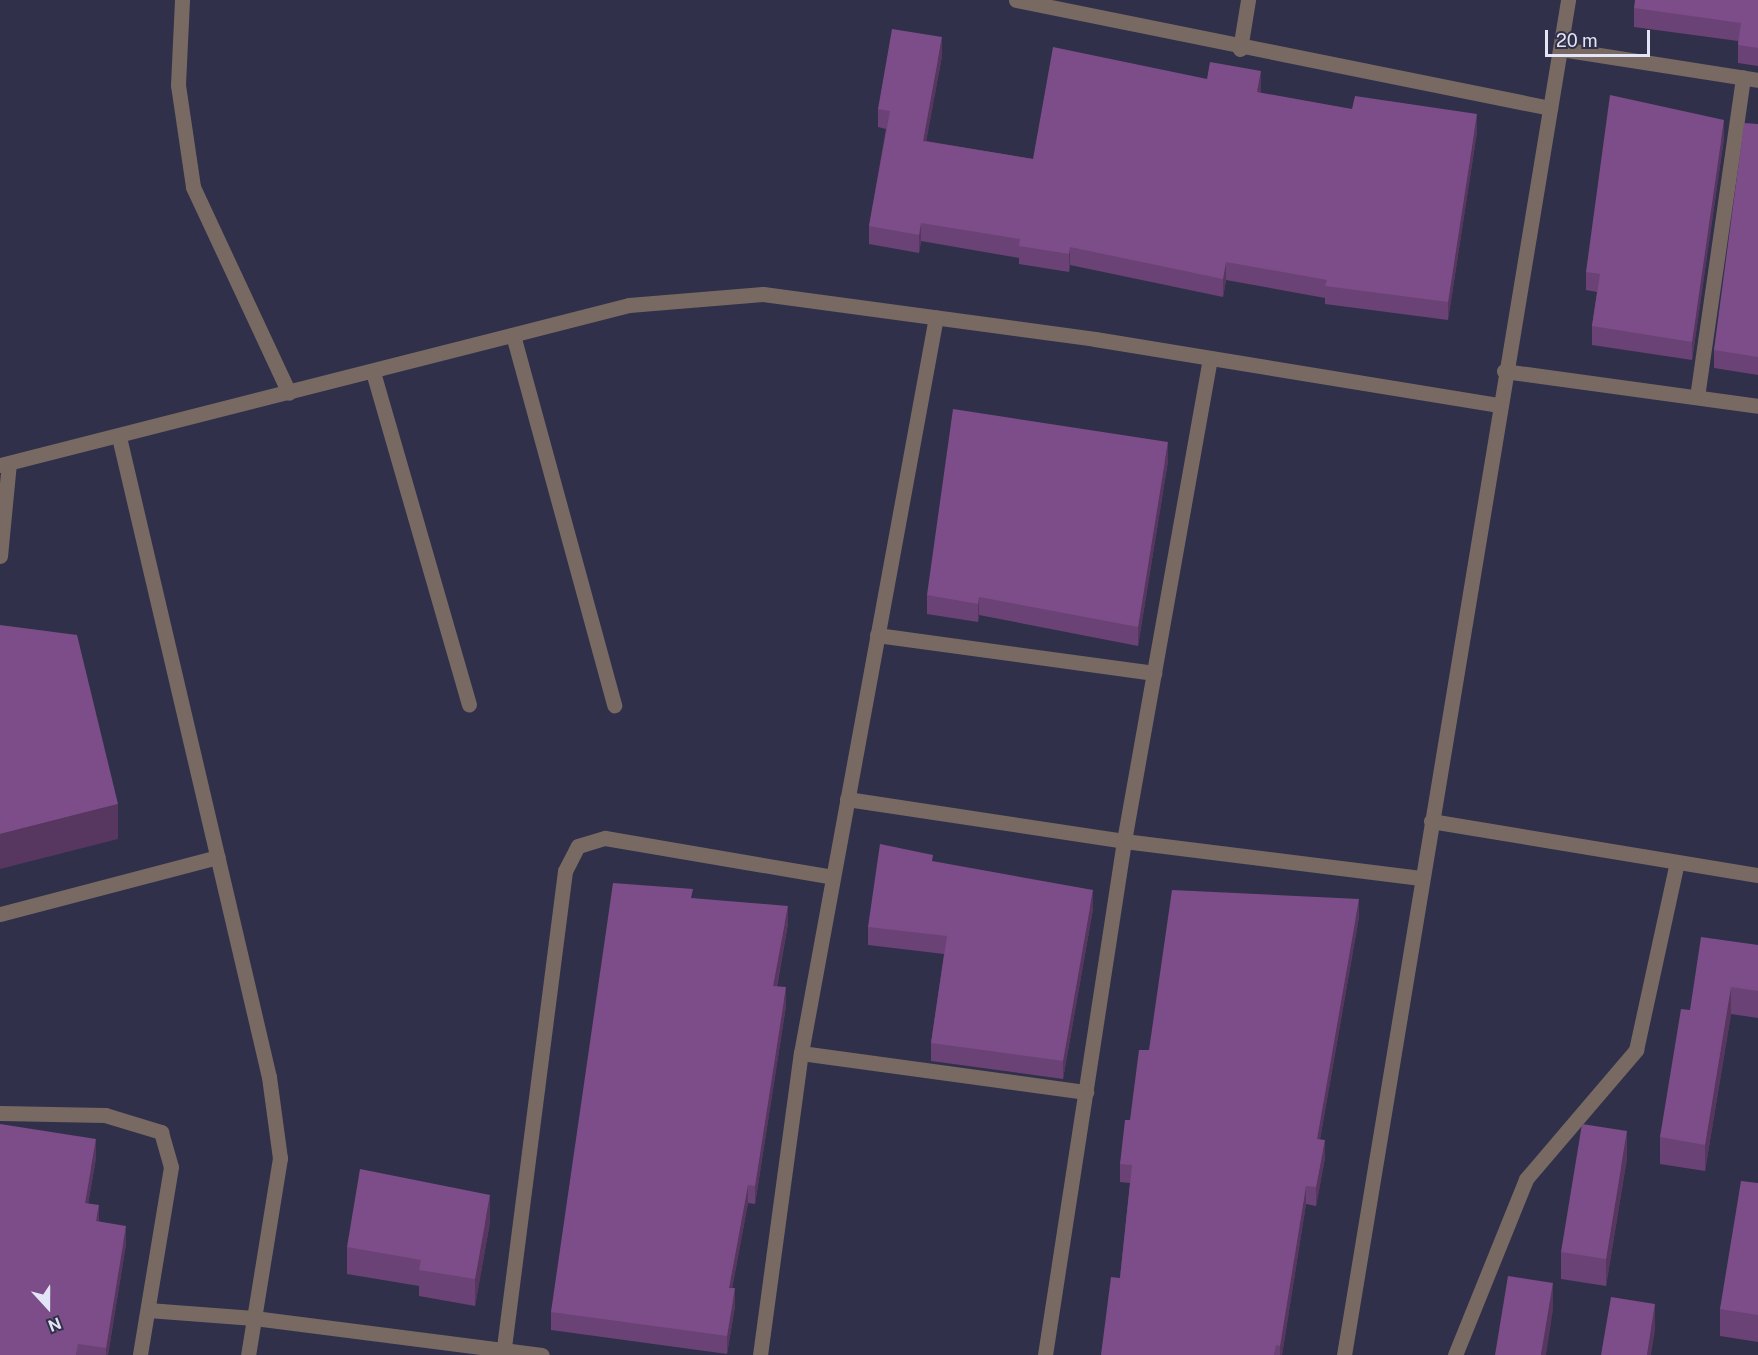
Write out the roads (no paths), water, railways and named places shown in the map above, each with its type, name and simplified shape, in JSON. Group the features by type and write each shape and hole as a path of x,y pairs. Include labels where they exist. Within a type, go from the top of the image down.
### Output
{"street":[{"path":"182,0 178,85 193,187 289,393"},
{"path":"1016,0 1240,49 1550,108"},
{"path":"1240,49 1248,0"},
{"path":"1344,1355 1498,405 1568,0"},
{"path":"1561,49 1751,78 1697,398"},
{"path":"0,556 5,464 119,437 629,305 763,294 1210,358 1498,405"},
{"path":"760,1355 801,1053 936,317"},
{"path":"513,335 614,705"},
{"path":"1045,1355 1124,841 1210,358"},
{"path":"1504,371 1758,406"},
{"path":"373,372 469,704"},
{"path":"119,437 269,1077 280,1158 248,1355"},
{"path":"877,635 1154,673"},
{"path":"847,798 1124,841 1421,878"},
{"path":"1431,821 1758,875"},
{"path":"503,1352 566,871 578,846 605,838 833,877"},
{"path":"0,914 218,857"},
{"path":"1455,1355 1526,1179 1636,1050 1677,862"},
{"path":"801,1053 1086,1092"},
{"path":"0,1113 105,1115 161,1132 171,1167 140,1355"},
{"path":"148,1310 254,1318 503,1352 542,1355"}]}
